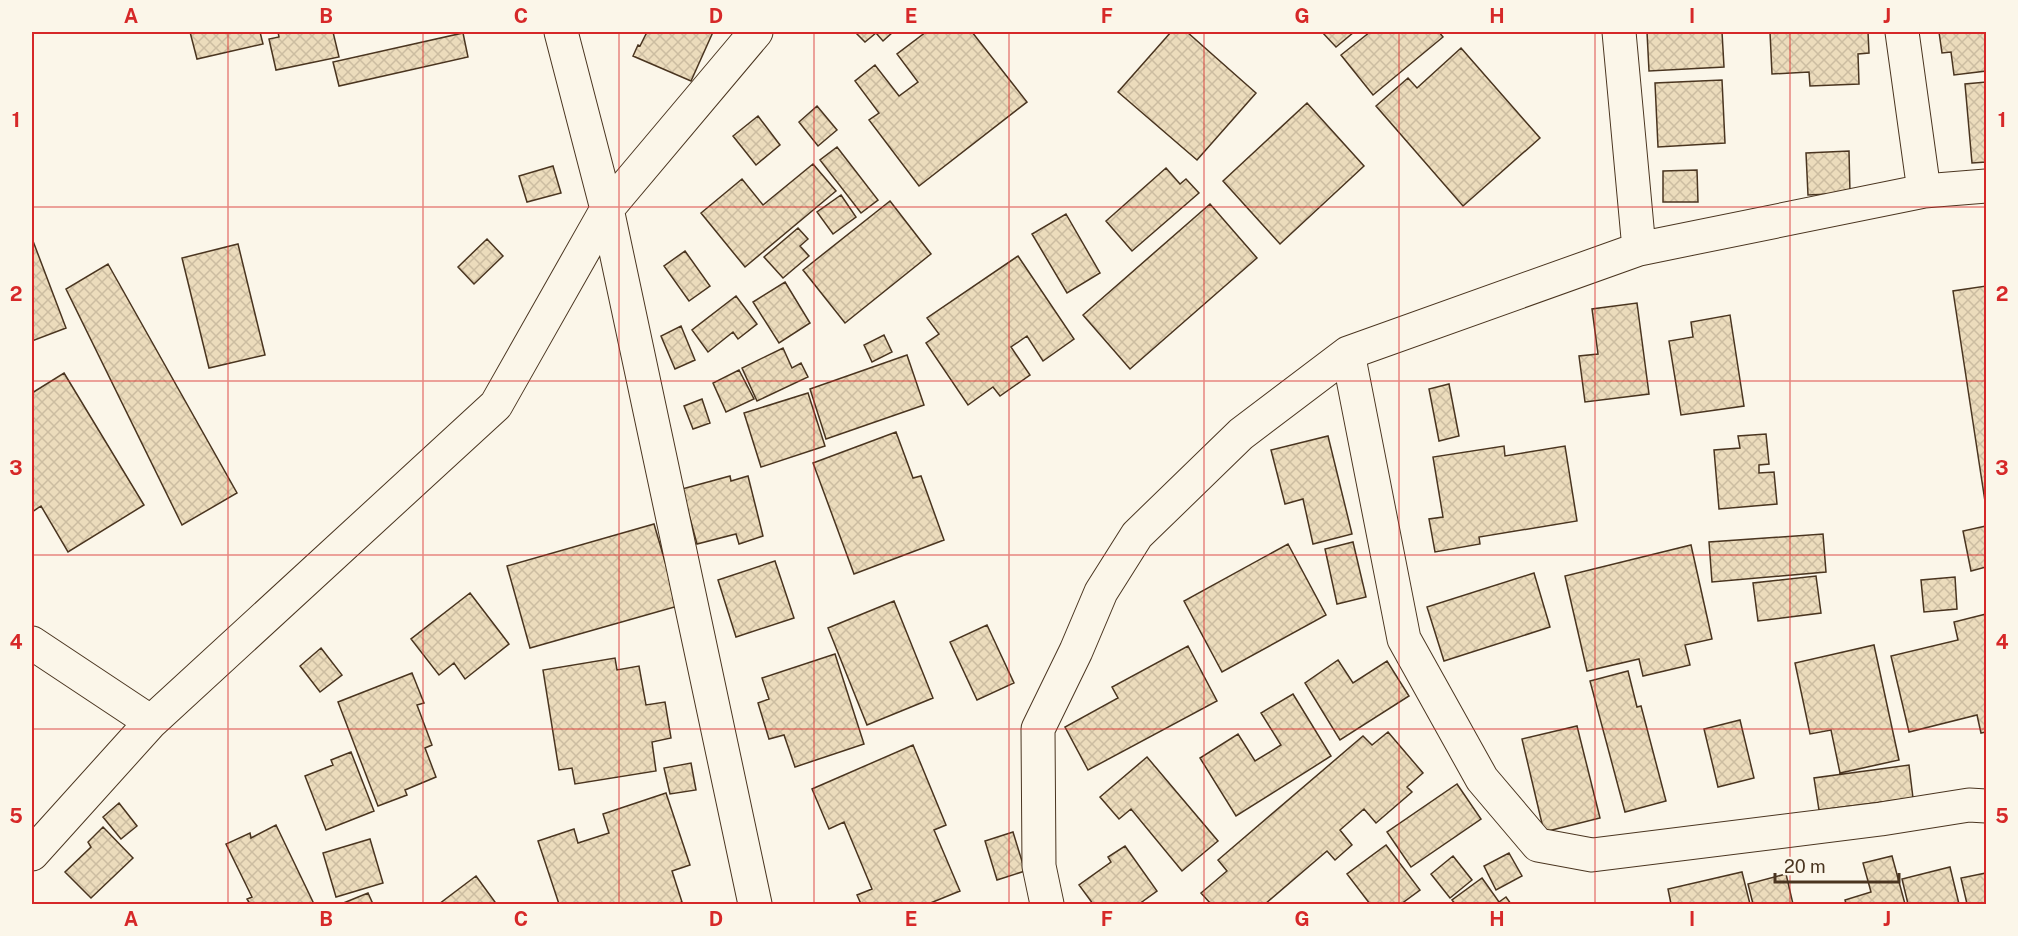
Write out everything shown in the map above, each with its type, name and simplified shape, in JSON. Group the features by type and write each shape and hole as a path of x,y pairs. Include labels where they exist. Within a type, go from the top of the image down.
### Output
{"street":[{"path":"561,32 607,209 755,904"},
{"path":"32,854 151,723 496,405 607,209 756,32"},
{"path":"1620,32 1639,249"},
{"path":"1902,32 1924,191"},
{"path":"1047,904 1039,866 1038,729 1076,651 1101,592 1137,535 1240,435 1348,353 1639,249 1924,191 1986,186"},
{"path":"1348,353 1404,639 1482,779 1538,844 1592,855 1881,819 1969,805 1986,806"},
{"path":"32,643 151,723"}],"building":[{"path":"190,32 260,32 263,44 197,59"},
{"path":"278,32 333,32 339,57 276,70 269,39 279,37"},
{"path":"647,32 713,32 691,81 633,56"},
{"path":"855,32 893,32 883,41 876,33 865,42"},
{"path":"926,32 972,32 1027,102 919,186 869,120 879,113 855,81 875,65 899,96 918,82 897,54"},
{"path":"1171,32 1187,32 1256,93 1197,160 1118,92"},
{"path":"1322,32 1354,32 1336,47"},
{"path":"1370,32 1439,32 1443,37 1373,95 1341,55"},
{"path":"1647,32 1722,32 1724,67 1649,71"},
{"path":"1770,32 1868,32 1869,53 1858,54 1859,84 1810,86 1809,72 1772,74"},
{"path":"1939,32 1986,32 1986,71 1954,75 1951,52 1942,53"},
{"path":"463,33 468,57 339,86 333,62"},
{"path":"1461,48 1540,138 1463,206 1376,106 1408,78 1417,88"},
{"path":"1722,80 1725,143 1658,147 1655,83"},
{"path":"1986,82 1986,162 1972,163 1965,84"},
{"path":"1307,103 1364,166 1280,244 1223,181"},
{"path":"817,106 837,130 818,146 799,122"},
{"path":"758,116 780,145 756,165 733,136"},
{"path":"837,147 878,200 861,213 820,160"},
{"path":"1849,151 1850,193 1808,195 1806,153"},
{"path":"813,164 836,191 745,267 701,213 742,179 763,205"},
{"path":"553,166 561,193 527,202 519,176"},
{"path":"1166,168 1180,184 1186,179 1199,193 1132,251 1106,221"},
{"path":"1697,170 1698,202 1663,202 1663,171"},
{"path":"841,195 856,217 833,234 817,212"},
{"path":"890,201 931,254 845,323 803,270"},
{"path":"1210,204 1257,258 1130,369 1083,315"},
{"path":"1066,214 1100,273 1067,293 1032,234"},
{"path":"798,228 808,239 800,246 809,256 783,278 764,257"},
{"path":"487,239 503,256 474,284 458,267"},
{"path":"32,242 66,328 32,341"},
{"path":"238,244 265,355 209,368 182,258"},
{"path":"685,251 710,286 689,301 664,266"},
{"path":"1018,256 1074,339 1043,361 1027,336 1011,347 1030,375 1000,396 993,387 968,405 926,343 939,334 927,318"},
{"path":"108,264 237,493 182,525 66,289"},
{"path":"785,282 810,323 779,343 753,302"},
{"path":"1986,286 1986,508 1953,291"},
{"path":"736,296 757,324 738,339 733,332 708,352 692,330"},
{"path":"1637,303 1649,394 1585,402 1579,356 1598,354 1592,309"},
{"path":"1730,315 1744,406 1681,415 1669,341 1693,337 1691,322"},
{"path":"681,326 695,360 675,369 661,336"},
{"path":"884,335 892,352 872,362 864,345"},
{"path":"783,348 792,368 801,363 808,377 757,401 742,368"},
{"path":"907,355 924,405 826,439 810,389"},
{"path":"739,370 754,399 726,412 713,383"},
{"path":"64,373 144,505 68,552 41,506 32,512 32,393"},
{"path":"1449,384 1459,436 1439,441 1429,389"},
{"path":"808,393 825,446 761,467 744,413"},
{"path":"702,399 710,423 693,429 684,406"},
{"path":"896,432 913,478 921,476 944,540 854,574 813,463"},
{"path":"1766,434 1769,464 1759,465 1759,473 1774,472 1777,504 1719,509 1714,450 1740,448 1738,436"},
{"path":"1328,436 1352,534 1313,544 1303,499 1285,504 1271,450"},
{"path":"1504,446 1505,456 1565,446 1577,521 1479,537 1480,544 1435,552 1429,519 1443,517 1433,457"},
{"path":"730,476 731,481 748,476 763,536 739,544 736,534 697,544 682,489"},
{"path":"654,524 678,606 530,648 507,566"},
{"path":"1986,526 1986,567 1971,571 1963,531"},
{"path":"1823,534 1826,572 1712,582 1709,542"},
{"path":"1353,542 1366,597 1337,604 1325,549"},
{"path":"1288,544 1326,615 1222,672 1184,601"},
{"path":"1691,545 1712,639 1685,645 1690,665 1643,676 1639,659 1587,671 1565,576"},
{"path":"775,561 794,618 736,637 718,580"},
{"path":"1534,573 1550,627 1444,661 1427,607"},
{"path":"1816,576 1821,613 1758,621 1753,583"},
{"path":"1955,577 1957,609 1924,612 1921,580"},
{"path":"470,593 509,644 465,679 454,663 439,675 411,639"},
{"path":"894,601 933,698 867,725 828,628"},
{"path":"1986,614 1986,732 1981,733 1977,715 1909,732 1891,656 1958,640 1954,622"},
{"path":"987,625 1014,683 977,700 950,642"},
{"path":"1874,645 1899,760 1840,773 1831,730 1810,734 1795,663"},
{"path":"1188,646 1217,701 1088,770 1065,727 1118,698 1112,687"},
{"path":"321,648 342,675 320,692 300,666"},
{"path":"835,654 864,744 795,767 784,735 769,739 758,703 769,699 762,678"},
{"path":"615,658 617,670 639,666 646,705 665,702 671,738 652,742 656,771 575,784 572,768 559,770 543,670"},
{"path":"1338,660 1353,683 1387,661 1409,696 1340,740 1305,683"},
{"path":"1628,671 1637,707 1641,706 1666,801 1625,812 1590,681"},
{"path":"412,673 424,703 417,705 432,745 425,748 436,777 405,790 407,795 378,806 338,702"},
{"path":"1293,694 1331,756 1236,816 1200,758 1238,734 1255,761 1281,745 1261,713"},
{"path":"1740,720 1754,778 1718,787 1704,729"},
{"path":"1577,726 1600,818 1544,832 1522,739"},
{"path":"1388,732 1423,773 1407,787 1412,792 1376,823 1364,809 1340,830 1352,845 1335,860 1327,851 1265,904 1211,904 1201,893 1227,871 1218,860 1363,736 1372,745"},
{"path":"913,745 946,825 934,830 960,891 928,904 861,904 857,895 872,889 844,822 829,829 812,789"},
{"path":"351,752 374,811 326,830 305,776 333,765 331,760"},
{"path":"1147,757 1218,841 1182,871 1131,809 1119,819 1100,797"},
{"path":"691,763 696,790 670,794 664,768"},
{"path":"1909,765 1913,798 1819,810 1814,778"},
{"path":"1457,784 1481,819 1411,867 1387,832"},
{"path":"666,793 690,865 672,871 682,902 676,904 559,904 538,841 574,829 578,843 609,833 603,814"},
{"path":"119,803 137,826 121,839 103,817"},
{"path":"276,825 314,904 250,904 247,899 252,897 226,844 250,833 251,838"},
{"path":"103,827 133,858 91,898 65,872 91,847 88,842"},
{"path":"1013,832 1025,871 997,880 985,841"},
{"path":"370,839 383,883 336,897 323,853"},
{"path":"1386,845 1420,890 1401,904 1370,904 1347,874"},
{"path":"1125,846 1157,891 1139,904 1093,904 1079,885 1111,862 1108,857"},
{"path":"1509,853 1522,876 1496,890 1484,866"},
{"path":"1453,856 1472,880 1450,898 1431,874"},
{"path":"1892,856 1905,904 1846,904 1845,900 1871,892 1863,863"},
{"path":"1950,867 1959,904 1908,904 1902,879"},
{"path":"1742,872 1750,904 1671,904 1668,889"},
{"path":"1986,873 1986,904 1967,904 1961,878"},
{"path":"1786,874 1793,904 1753,904 1748,884"},
{"path":"476,876 495,902 492,904 439,904"},
{"path":"1482,878 1499,902 1506,897 1511,904 1455,904 1452,900"},
{"path":"368,893 373,904 341,904"}]}
